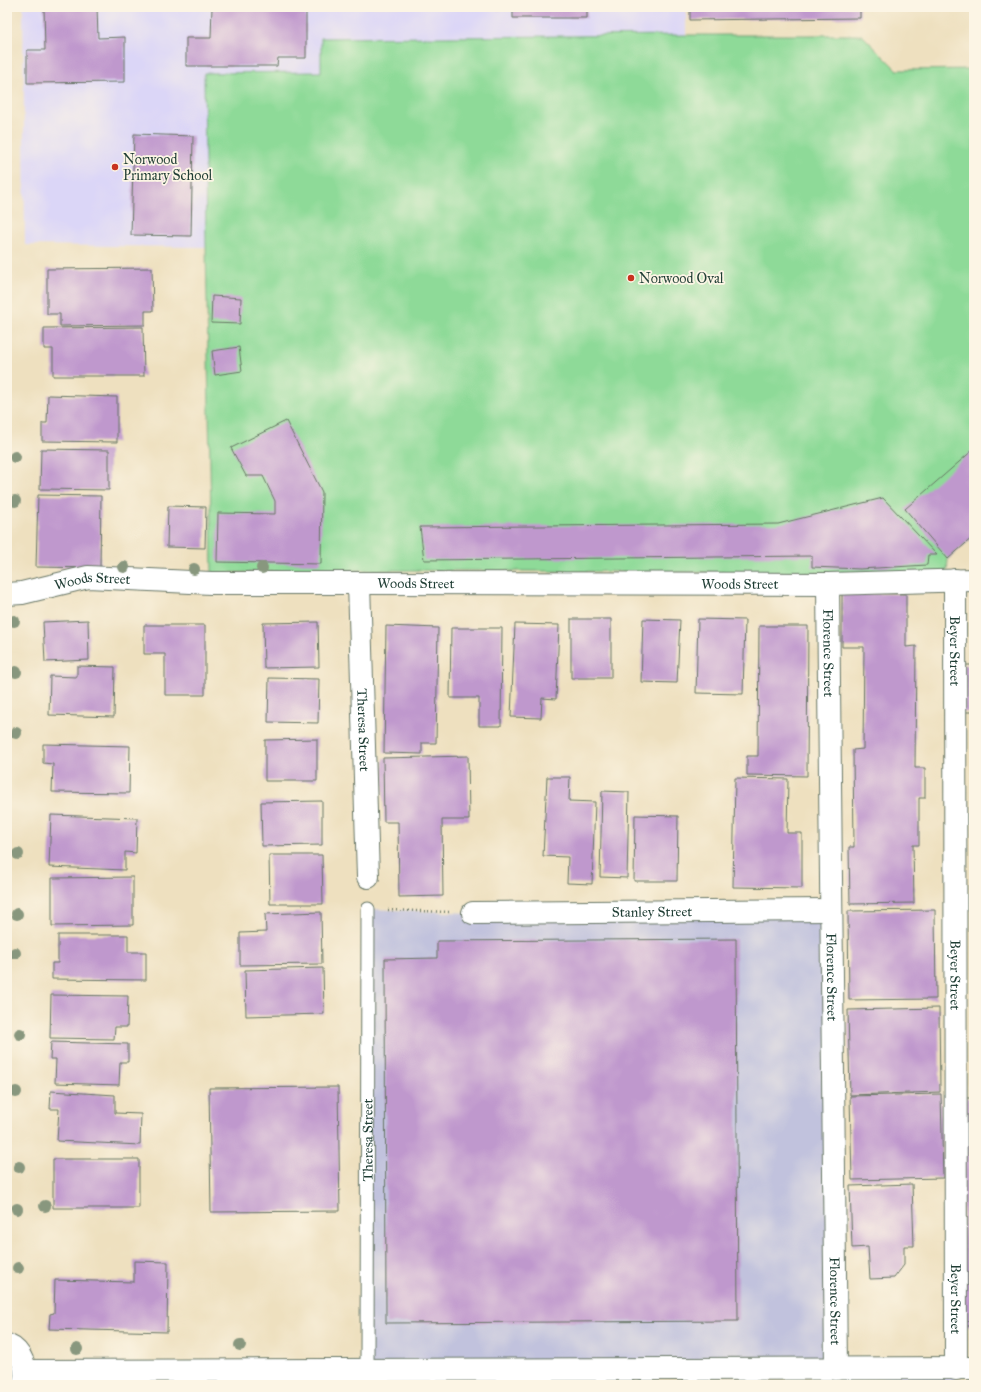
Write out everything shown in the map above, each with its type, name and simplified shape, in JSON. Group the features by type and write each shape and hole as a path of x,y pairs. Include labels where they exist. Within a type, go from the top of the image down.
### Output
{"street":[{"name":"Woods Street","path":"7,594 22,593 88,577 212,583 828,584 965,580"},
{"name":"Beyer Street","path":"965,580 965,1368"},
{"name":"Theresa Street","path":"359,583 368,877"},
{"name":"Florence Street","path":"828,584 836,1369"},
{"name":"Stanley Street","path":"473,913 831,910"},
{"path":"7,1345 18,1353 23,1362 24,1378 366,1370 460,1378 786,1377 836,1369 965,1368"}],"lane":[{"name":"Theresa Street","path":"366,1370 368,909"}],"path":[{"path":"368,909 473,913"}],"shaded area":[{"name":"Norwood Primary School","path":"23,7 686,7 686,35 321,38 321,72 205,73 206,247 25,245"},
{"path":"368,909 473,913 831,910 836,1369 367,1370"},
{"path":"884,1369 956,1369 956,1385 884,1385"}],"green space":[{"name":"Norwood Oval","path":"862,35 897,70 974,69 974,536 948,559 947,572 826,573 360,570 212,573 204,73 321,72 321,38"}],"building":[{"path":"44,7 97,7 98,38 125,37 125,82 27,83 27,50 45,50"},
{"path":"212,7 306,7 306,58 278,58 277,66 186,66 186,38 211,38"},
{"path":"497,7 587,7 587,18 513,18 513,10 497,10"},
{"path":"690,7 860,7 860,18 690,20"},
{"path":"134,134 193,136 191,236 131,235"},
{"path":"152,268 153,311 145,311 145,325 60,326 60,314 47,314 47,269"},
{"path":"212,296 241,298 240,324 211,323"},
{"path":"143,327 144,376 53,376 53,349 44,349 44,328"},
{"path":"239,347 242,371 215,375 212,351"},
{"path":"48,395 117,397 117,442 42,441 42,423 47,423"},
{"path":"286,421 322,492 321,564 217,562 218,513 275,514 275,501 263,476 246,476 231,448"},
{"path":"41,449 109,450 109,490 40,489"},
{"path":"974,449 974,536 948,559 905,509"},
{"path":"38,495 101,496 100,568 36,567"},
{"path":"883,498 937,555 928,555 927,565 860,569 812,567 812,556 424,560 420,527 778,524"},
{"path":"168,506 206,507 205,548 167,547"},
{"path":"842,593 906,594 906,647 916,646 915,768 925,768 925,798 919,798 919,845 913,845 914,903 850,904 849,847 854,847 853,750 863,749 864,647 842,647"},
{"path":"571,619 611,619 611,678 571,678"},
{"path":"643,619 680,620 677,683 641,682"},
{"path":"698,619 745,620 743,694 696,693"},
{"path":"88,620 89,660 45,662 43,622"},
{"path":"318,622 319,667 264,668 263,623"},
{"path":"515,624 559,625 556,699 542,698 541,718 511,717"},
{"path":"144,625 205,625 205,695 165,695 165,654 144,654"},
{"path":"386,626 438,628 436,743 422,743 422,754 384,753"},
{"path":"759,626 808,626 807,776 747,775 747,756 758,756"},
{"path":"451,628 502,628 501,726 479,726 479,698 450,698"},
{"path":"960,665 974,665 974,712 960,712"},
{"path":"77,666 115,667 114,717 49,715 50,676 77,677"},
{"path":"269,678 319,679 318,723 268,722"},
{"path":"317,739 317,781 265,781 265,740"},
{"path":"43,744 130,746 129,793 52,792 53,764 43,763"},
{"path":"468,756 469,820 442,820 443,896 399,897 398,822 384,822 383,758"},
{"path":"547,777 570,777 569,801 595,802 592,884 567,883 568,857 543,856"},
{"path":"735,778 788,779 787,833 802,833 802,888 733,887"},
{"path":"602,791 629,792 627,878 600,877"},
{"path":"322,801 322,845 262,846 261,802"},
{"path":"51,815 137,818 136,853 125,852 125,870 49,867"},
{"path":"635,815 678,816 677,881 634,881"},
{"path":"269,855 322,855 323,904 270,904"},
{"path":"133,877 133,925 52,926 52,878"},
{"path":"935,910 936,999 849,1000 848,911"},
{"path":"321,912 322,964 240,965 240,933 266,932 265,914"},
{"path":"58,935 128,935 128,952 146,952 146,980 52,979 52,963 58,963"},
{"path":"736,939 738,1321 386,1323 385,959 437,958 437,941"},
{"path":"323,968 324,1014 246,1016 245,970"},
{"path":"51,995 128,996 127,1027 115,1027 114,1039 50,1038"},
{"path":"939,1008 940,1092 850,1095 848,1010"},
{"path":"51,1042 128,1044 128,1062 120,1062 119,1085 55,1083 56,1059 50,1059"},
{"path":"338,1087 340,1211 211,1212 209,1088"},
{"path":"51,1091 115,1095 115,1113 141,1114 140,1145 57,1141 59,1109 50,1109"},
{"path":"941,1094 943,1178 852,1180 850,1096"},
{"path":"962,1098 974,1098 974,1326 963,1326"},
{"path":"53,1159 139,1159 139,1208 53,1208"},
{"path":"912,1184 914,1246 904,1246 904,1265 894,1278 870,1279 868,1247 852,1248 850,1186"},
{"path":"134,1261 168,1262 167,1332 49,1329 50,1314 54,1313 55,1280 134,1282"}],"place":[{"name":"Norwood Primary School","path":"115,167"},
{"name":"Norwood Oval","path":"631,278"}]}
